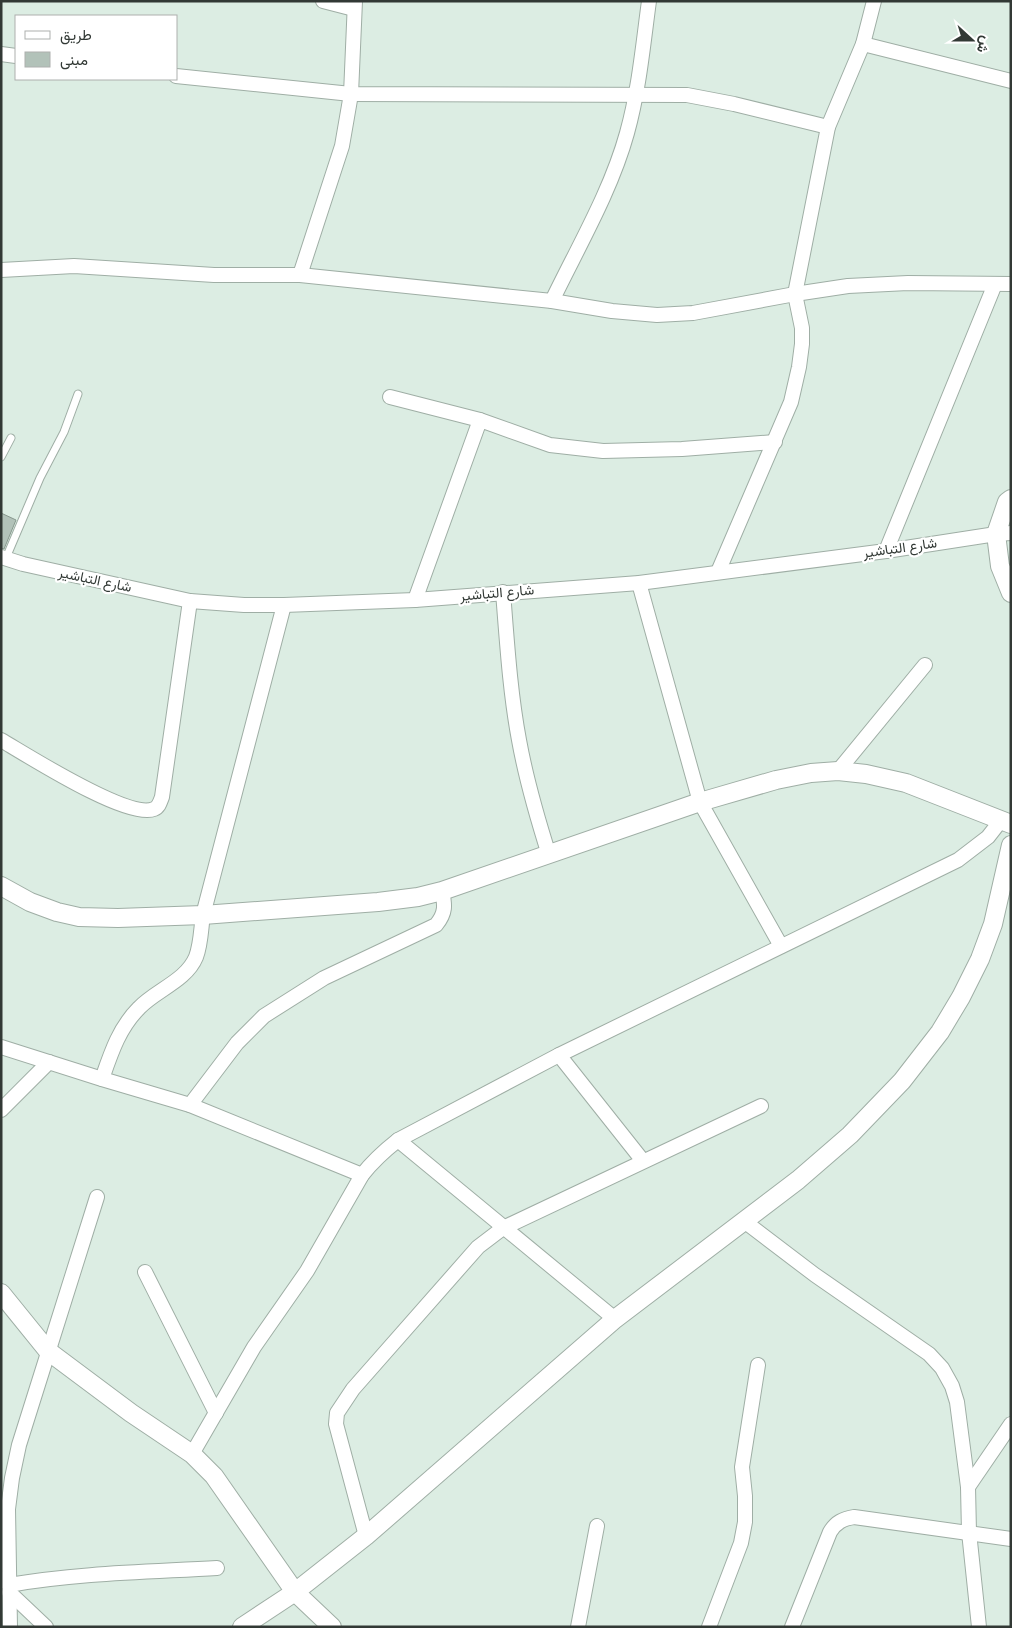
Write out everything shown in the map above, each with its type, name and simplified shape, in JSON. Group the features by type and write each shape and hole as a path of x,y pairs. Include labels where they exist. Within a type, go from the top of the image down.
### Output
{"street":[{"path":"300,275 342,146 351,94 355,5 324,1"},
{"path":"552,300 615,170 627,134 637,94 649,1"},
{"path":"718,572 791,402 799,367 802,328 795,294 828,127 863,44 874,1"},
{"path":"863,44 1011,81"},
{"path":"1,54 15,56"},
{"path":"178,76 351,94 687,95 734,104 828,127"},
{"path":"1,270 74,266 214,275 300,275 552,300 612,311 657,315 693,313 848,286 908,282 1011,284"},
{"path":"886,551 995,284"},
{"path":"390,397 480,420 550,445 603,451 682,449 775,442"},
{"path":"415,600 480,420"},
{"path":"1010,498 1003,533 1000,566 1011,593"},
{"name":"شارع التباشير","path":"4,558 32,566 190,600 244,605 284,605 415,600 639,583 886,551 1003,533"},
{"path":"639,583 700,802 781,946"},
{"path":"503,592 518,738 526,775 549,855"},
{"path":"1,740 91,792 145,811 159,806 162,797 190,600"},
{"path":"102,1080 113,1046 125,1024 140,1006 187,970 196,956 204,915 284,605"},
{"path":"838,771 925,665"},
{"path":"1,886 30,902 57,912 79,917 118,918 204,915 399,900 442,891 700,802 776,780 811,773 838,771 866,774 906,783 1006,822 958,860 559,1055 398,1140 372,1161 362,1175 307,1271 254,1347 192,1454"},
{"path":"242,1627 295,1592 366,1536 615,1319 798,1180 850,1135 902,1081 940,1032 961,997 980,959 993,924 1011,845"},
{"path":"190,1105 238,1043 264,1016 324,978 436,924 441,919 445,907 442,891"},
{"path":"1,1047 102,1080 190,1105 362,1175"},
{"path":"559,1055 643,1161"},
{"path":"1,1110 49,1062"},
{"path":"366,1536 336,1424 337,1414 353,1389 478,1247 504,1228 761,1106"},
{"path":"398,1140 615,1319"},
{"path":"10,1627 6,1594 8,1509 12,1478 19,1445 97,1197"},
{"path":"744,1221 815,1275 929,1354 942,1368 952,1386 957,1402 968,1487 969,1532 979,1627"},
{"path":"145,1272 216,1413"},
{"path":"1,1293 48,1351 131,1413 192,1454 214,1476 295,1592 332,1627"},
{"path":"709,1627 741,1543 745,1522 742,1467 758,1365"},
{"path":"968,1487 1011,1424"},
{"path":"792,1627 830,1532 834,1525 843,1519 854,1517 969,1532 1011,1540"},
{"path":"578,1627 597,1526"},
{"path":"6,1594 45,1579 217,1568"},
{"path":"6,1594 46,1627"}],"lane":[{"path":"4,558 40,478 64,432 78,394"},
{"path":"1,457 11,438"}],"building":[{"path":"1,513 16,520 4,549 1,548"}]}
